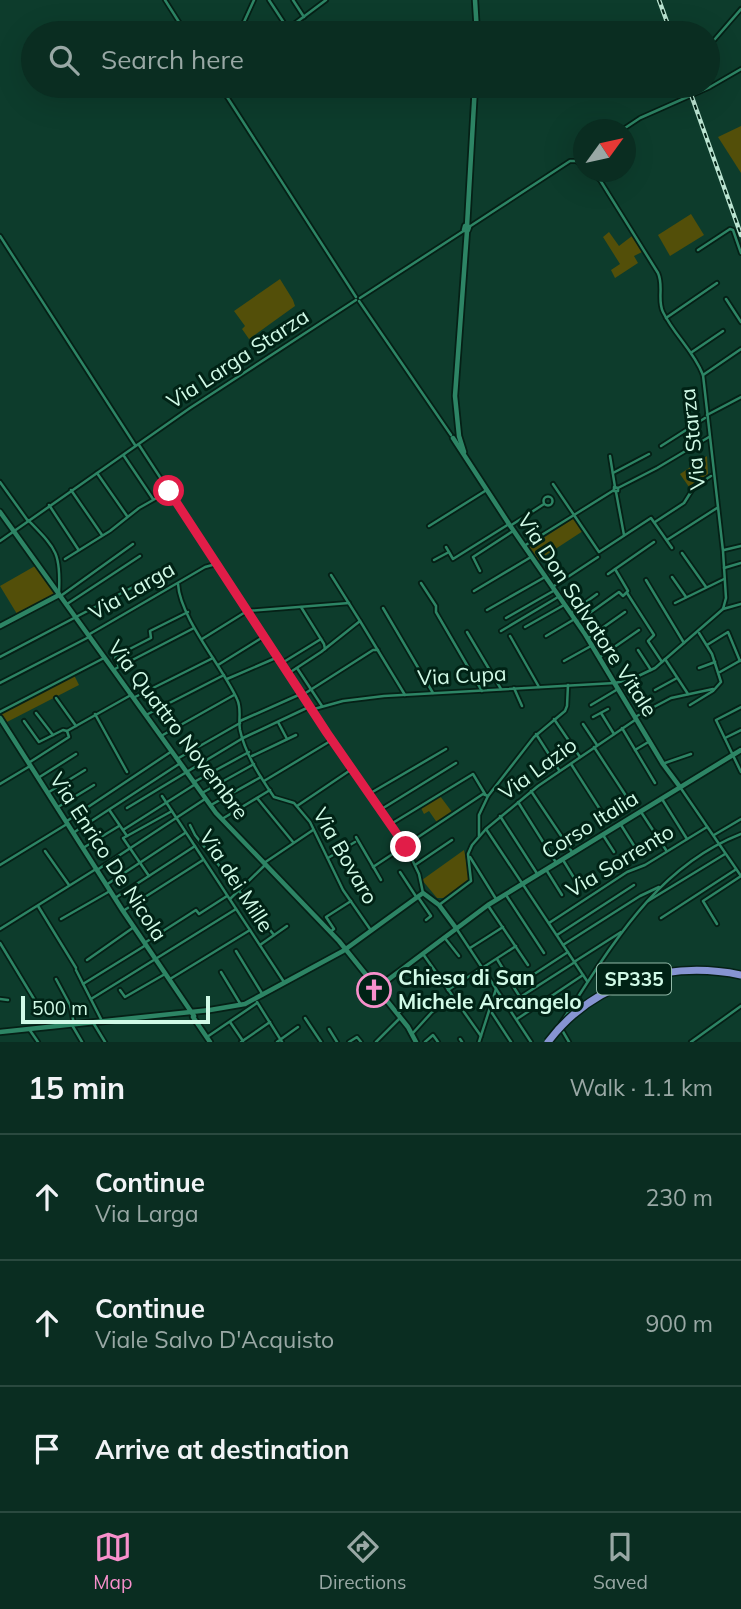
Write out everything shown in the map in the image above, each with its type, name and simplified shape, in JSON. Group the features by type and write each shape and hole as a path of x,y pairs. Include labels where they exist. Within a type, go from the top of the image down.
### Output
{"highway":[{"name":"SP335","path":"549,1042 561,1026 585,1005 629,981 681,970 713,970 741,977"}],"street":[{"path":"165,0 178,21"},
{"path":"244,21 254,0"},
{"path":"269,0 283,21"},
{"path":"293,0 304,17"},
{"path":"299,21 326,0"},
{"path":"475,0 476,21"},
{"path":"720,33 741,9"},
{"path":"720,81 741,69"},
{"path":"228,98 357,299 454,434"},
{"name":"Via Don Salvatore Vitale","path":"474,98 455,396 457,422 454,434 486,490 588,638 663,764 680,787"},
{"path":"636,121 685,98"},
{"name":"Via Larga Starza","path":"0,541 255,365 573,160"},
{"name":"Via Starza","path":"601,182 658,273 661,309 692,352 703,375 712,474 723,551 726,598 723,609"},
{"path":"698,250 730,229 733,230 741,253"},
{"path":"0,236 332,740 406,847 415,865 419,896"},
{"path":"666,318 716,283"},
{"path":"726,299 741,322"},
{"path":"692,352 723,331"},
{"path":"703,375 741,349"},
{"path":"661,446 741,397"},
{"path":"524,546 616,489 709,437"},
{"path":"613,473 649,454"},
{"path":"123,455 153,499"},
{"path":"610,456 624,535"},
{"path":"97,473 127,516"},
{"path":"655,522 684,503 694,487 712,474"},
{"path":"0,482 58,556 59,596"},
{"path":"554,484 599,552 651,518 672,548"},
{"path":"71,490 102,535"},
{"path":"429,526 486,490"},
{"path":"65,559 169,491"},
{"path":"480,572 473,557 544,504"},
{"path":"49,505 78,550"},
{"path":"667,540 717,508"},
{"name":"Via Quattro Novembre","path":"0,512 104,658 116,668 132,697 206,799 264,864 332,931 416,1042"},
{"path":"446,547 453,559 511,527"},
{"path":"608,574 654,542"},
{"path":"0,626 59,596 133,544"},
{"path":"723,551 741,545"},
{"path":"434,560 449,552"},
{"path":"682,553 706,588"},
{"path":"66,605 140,556"},
{"path":"474,592 531,556"},
{"path":"506,618 554,589 598,557"},
{"path":"723,568 741,563"},
{"name":"Via Larga","path":"0,683 216,564"},
{"path":"615,569 654,635 648,641 678,677 688,694"},
{"path":"331,575 405,695"},
{"path":"0,657 154,576"},
{"path":"487,610 545,576"},
{"path":"672,577 686,597"},
{"path":"675,603 724,579"},
{"path":"646,580 684,643"},
{"path":"421,583 482,691"},
{"name":"Via Bovaro","path":"178,584 195,628 235,694 241,711 243,738 261,777 274,797 297,806 310,822 351,901 372,931"},
{"path":"546,636 576,621 620,592 623,596 627,593"},
{"path":"571,613 597,594"},
{"path":"500,631 559,596"},
{"path":"202,639 247,611 349,603"},
{"path":"524,627 565,604"},
{"path":"723,609 741,604"},
{"path":"301,607 321,639 330,646"},
{"path":"383,608 434,694"},
{"name":"Via Cupa","path":"127,808 243,738 312,708 365,698 615,683 632,679 664,661 723,609"},
{"path":"188,612 150,631 151,638 116,656 116,668 195,628"},
{"path":"588,638 625,612"},
{"path":"289,673 330,646 360,621"},
{"path":"600,657 639,630"},
{"path":"467,632 501,689"},
{"path":"690,705 717,688 721,682 716,662 698,632"},
{"path":"707,645 728,632 741,660 720,673"},
{"path":"510,636 539,687"},
{"path":"218,665 264,637"},
{"path":"282,663 321,639"},
{"path":"324,643 324,649"},
{"path":"373,650 375,644"},
{"path":"564,661 592,645"},
{"path":"73,833 240,722 303,694 373,650 379,650"},
{"path":"638,650 652,670"},
{"path":"24,721 39,742 63,730 67,731 95,714 214,657"},
{"path":"146,716 225,677 278,657"},
{"path":"0,712 104,658"},
{"path":"699,668 716,662"},
{"path":"298,667 323,707"},
{"path":"655,690 678,677"},
{"path":"373,867 486,795 536,734 567,706 568,685"},
{"path":"514,688 523,706"},
{"name":"Via Lazio","path":"468,854 479,836 531,790 636,718 671,698 717,688"},
{"path":"591,705 618,689"},
{"path":"161,736 235,694"},
{"path":"56,698 76,726"},
{"path":"741,707 716,720 741,772"},
{"path":"593,717 608,709"},
{"path":"36,713 52,735"},
{"path":"601,713 614,734"},
{"path":"95,714 127,772"},
{"name":"Via Enrico De Nicola","path":"0,719 209,1040"},
{"path":"554,719 580,757"},
{"path":"278,722 287,739"},
{"path":"583,724 628,799"},
{"path":"622,728 655,783"},
{"path":"725,738 741,730"},
{"path":"0,784 69,737 67,731"},
{"path":"536,734 559,770"},
{"path":"251,757 296,735"},
{"path":"264,781 332,740"},
{"path":"635,750 650,741"},
{"path":"369,794 446,749"},
{"name":"Corso Italia","path":"377,988 488,905 741,750"},
{"path":"0,865 172,751"},
{"path":"123,830 249,752"},
{"path":"38,778 76,754"},
{"path":"663,764 691,754"},
{"path":"202,793 254,764"},
{"path":"380,810 456,764"},
{"path":"570,764 603,814"},
{"path":"48,793 85,769"},
{"path":"297,806 352,769"},
{"path":"390,824 473,774 486,795"},
{"path":"211,805 261,777"},
{"path":"57,808 94,785"},
{"path":"680,787 741,876 703,901 717,924"},
{"path":"222,819 270,790"},
{"path":"531,790 573,854"},
{"path":"479,836 479,816 486,795"},
{"name":"Via dei Mille","path":"162,796 284,982"},
{"path":"257,798 293,843"},
{"path":"0,929 131,849 206,799"},
{"path":"662,799 687,839"},
{"path":"518,802 576,881"},
{"path":"109,810 127,836"},
{"path":"149,876 123,838 172,811"},
{"path":"641,812 667,851"},
{"path":"500,816 538,875"},
{"path":"713,836 741,819"},
{"path":"621,824 638,852"},
{"path":"83,848 120,825"},
{"path":"190,825 274,935"},
{"name":"Via Sorrento","path":"549,923 628,872 707,827"},
{"path":"486,829 588,982"},
{"path":"83,984 196,910 199,914 229,898 264,864 313,830"},
{"path":"106,885 186,832"},
{"path":"549,1042 624,931 659,887 675,872 718,844 741,834"},
{"path":"603,835 614,852"},
{"path":"328,859 355,840 381,880"},
{"path":"415,865 452,840"},
{"path":"115,898 195,846"},
{"path":"45,850 70,886"},
{"path":"648,901 725,853"},
{"path":"468,854 497,900"},
{"path":"439,905 471,881 468,854"},
{"path":"123,911 203,859"},
{"path":"661,918 736,869"},
{"path":"546,870 562,895"},
{"path":"400,872 431,916 426,920"},
{"path":"557,935 634,885"},
{"path":"564,945 640,896 659,887"},
{"path":"61,919 110,891"},
{"path":"506,895 544,953"},
{"path":"419,896 439,905 531,1042"},
{"path":"209,1040 263,995 346,949 419,896"},
{"path":"332,931 326,917 351,901"},
{"path":"488,905 528,965"},
{"path":"38,906 76,969 102,1021"},
{"path":"91,999 236,909"},
{"path":"260,945 287,926"},
{"path":"87,960 134,927"},
{"path":"469,948 503,927"},
{"path":"120,989 125,997 250,930"},
{"path":"508,1005 624,931"},
{"path":"444,936 459,956"},
{"path":"0,943 34,999"},
{"path":"448,990 516,947"},
{"path":"236,951 263,995"},
{"path":"526,980 568,952"},
{"path":"423,954 487,1042"},
{"path":"497,959 508,977"},
{"path":"221,972 241,1005"},
{"path":"517,1019 583,975"},
{"path":"57,979 70,1005 73,1025 82,1042"},
{"path":"513,986 520,997"},
{"path":"479,1042 496,989"},
{"path":"412,1034 432,1012 454,998"},
{"path":"0,999 8,1000"},
{"path":"0,1032 193,1014 256,1001"},
{"path":"256,1001 280,1041 298,1027"},
{"path":"378,1041 409,1005"},
{"path":"691,1042 741,1006"},
{"path":"491,1011 511,1042"},
{"path":"305,1018 321,1042"},
{"path":"93,1022 105,1042"},
{"path":"230,1022 242,1041 270,1022"},
{"path":"559,1025 569,1042"},
{"path":"29,1029 37,1042"},
{"path":"329,1029 337,1042"},
{"path":"425,1042 433,1035 438,1042"},
{"path":"349,1042 357,1037 361,1042"}],"shaded area":[{"path":"741,126 741,173 718,137"},
{"path":"691,214 704,235 670,256 658,235"},
{"path":"609,232 619,246 632,236 642,252 634,256 638,263 615,278 611,270 620,264 603,237"},
{"path":"280,279 295,306 249,339 242,329 245,326 234,311"},
{"path":"707,456 708,474 689,487 680,474"},
{"path":"574,518 583,531 537,561 528,548"},
{"path":"35,566 55,594 17,614 0,586"},
{"path":"74,675 79,685 5,723 0,713"},
{"path":"440,796 452,812 438,824 429,811 424,814 421,808"},
{"path":"464,850 470,880 444,898 437,898 422,880"}],"railway":[{"path":"659,0 667,21"},
{"path":"692,98 741,235"}],"place":[{"name":"Chiesa di San Michele Arcangelo","path":"374,990"}],"route":[{"path":"169,491 327,733 406,847"}]}
